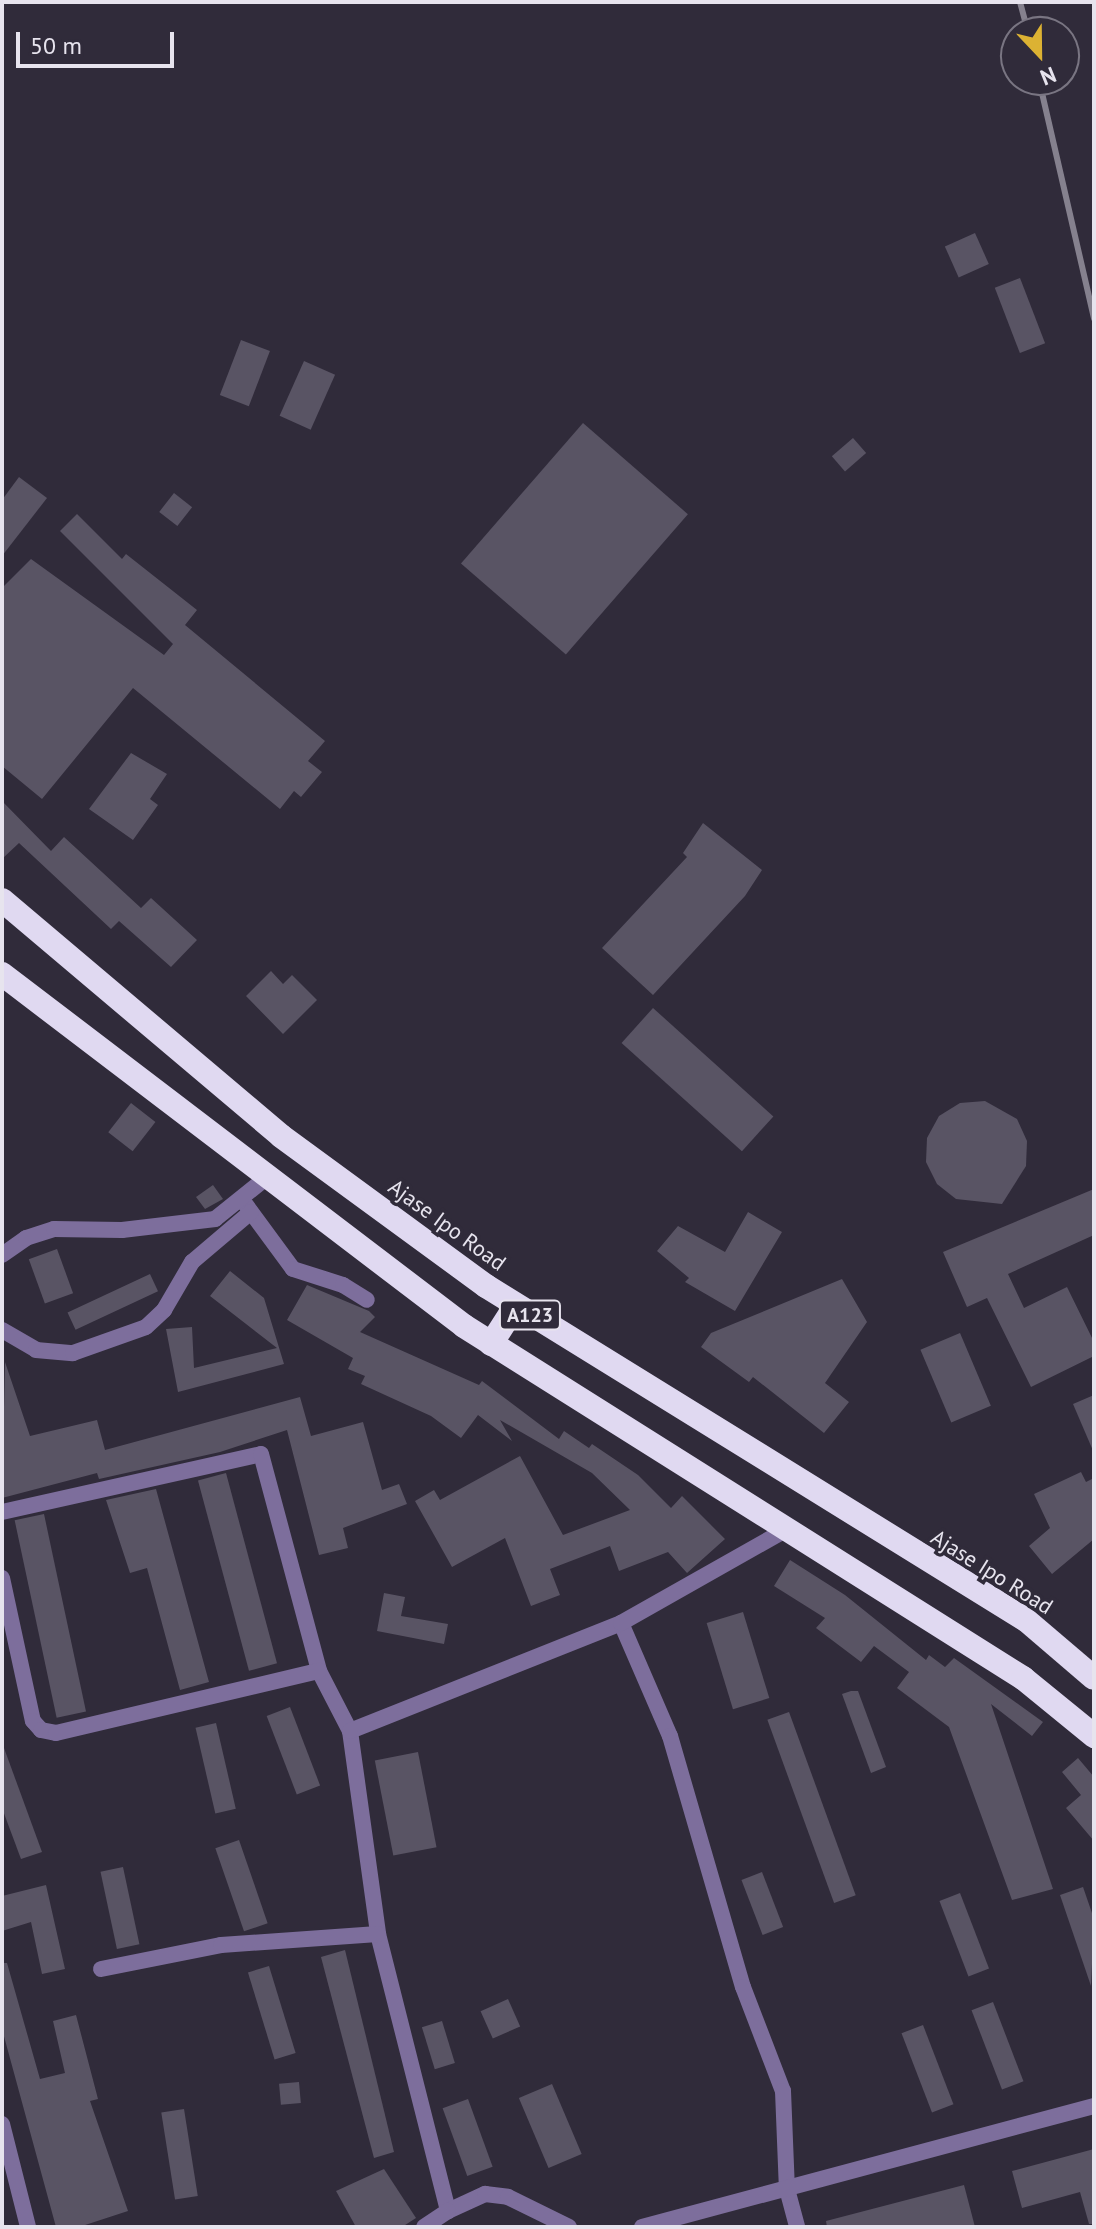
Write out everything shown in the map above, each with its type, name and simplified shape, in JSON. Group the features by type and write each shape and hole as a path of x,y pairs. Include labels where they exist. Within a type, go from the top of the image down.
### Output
{"highway":[{"name":"Ajase Ipo Road","path":"2,900 281,1136 516,1305 1026,1620 1094,1678"},
{"name":"A123","path":"2,974 266,1178 491,1344 1023,1678 1094,1736"},
{"path":"491,1344 516,1305"}],"street":[{"path":"2,1330 36,1350 73,1353 146,1327 164,1310 192,1262 247,1206 266,1178"},
{"path":"2,1255 26,1238 54,1229 122,1230 193,1223 215,1219 247,1206"},
{"path":"247,1206 293,1269 343,1285 367,1300"},
{"path":"2,1512 261,1454 319,1671 350,1731 378,1934 448,2211"},
{"path":"350,1731 621,1623 787,1529"},
{"path":"2,1578 33,1721 41,1730 56,1733 319,1671"},
{"path":"621,1623 670,1736 743,1987 783,2091 787,2189 797,2227"},
{"path":"101,1969 221,1945 378,1934"},
{"path":"642,2227 1094,2106"},
{"path":"2,2124 28,2227"},
{"path":"424,2227 448,2211 485,2194 508,2197 569,2227"}],"building":[{"path":"975,233 989,264 959,277 945,246"},
{"path":"1020,278 1045,343 1020,353 995,288"},
{"path":"241,340 270,351 249,406 220,395"},
{"path":"304,361 335,375 311,430 280,416"},
{"path":"583,423 688,514 566,655 461,563"},
{"path":"853,438 866,453 845,471 832,456"},
{"path":"19,477 47,498 2,556 2,500"},
{"path":"174,493 192,507 177,526 159,512"},
{"path":"77,514 122,559 126,554 197,610 185,625 325,741 308,761 322,772 301,797 294,791 280,809 133,688 42,799 2,766 2,588 31,559 164,655 173,644 60,531"},
{"path":"131,753 167,774 150,799 158,805 133,840 89,809"},
{"path":"2,801 51,851 64,837 141,908 151,898 197,940 171,967 119,921 111,929 19,843 2,859"},
{"path":"703,823 762,870 745,896 653,995 602,948 687,857 683,853"},
{"path":"271,971 283,984 292,975 317,1000 283,1034 246,996"},
{"path":"653,1008 773,1116 742,1151 622,1043"},
{"path":"985,1101 1017,1119 1027,1141 1026,1166 1002,1204 956,1199 937,1184 926,1162 927,1138 939,1116 960,1103"},
{"path":"131,1103 155,1122 133,1151 108,1132"},
{"path":"213,1185 223,1199 205,1209 196,1197"},
{"path":"1094,1189 1094,1235 1008,1274 1024,1308 1067,1287 1094,1342 1094,1356 1031,1387 987,1298 967,1307 943,1252"},
{"path":"748,1212 782,1232 735,1311 685,1282 689,1278 657,1251 678,1226 725,1252"},
{"path":"57,1249 73,1293 45,1303 29,1259"},
{"path":"230,1271 264,1298 284,1364 178,1392 166,1329 192,1327 194,1368 277,1348 210,1296"},
{"path":"150,1274 158,1291 76,1330 68,1312"},
{"path":"842,1279 867,1322 825,1383 849,1402 824,1433 753,1377 749,1382 701,1347 711,1333"},
{"path":"307,1285 369,1311 375,1317 360,1332 479,1385 482,1381 559,1439 564,1431 589,1448 592,1444 638,1475 671,1508 682,1496 725,1539 687,1573 668,1552 619,1571 610,1546 550,1569 560,1595 531,1606 505,1538 452,1567 415,1501 434,1490 440,1500 520,1456 563,1535 630,1510 592,1473 500,1420 512,1441 478,1415 461,1438 431,1416 361,1384 365,1376 348,1369 353,1358 287,1320"},
{"path":"960,1333 991,1406 951,1423 920,1350"},
{"path":"5,1362 30,1436 97,1420 105,1450 300,1397 311,1436 363,1422 382,1490 399,1484 407,1504 343,1528 348,1548 319,1555 287,1430 220,1452 99,1479 97,1473 2,1498"},
{"path":"1094,1395 1094,1453 1073,1404"},
{"path":"1081,1472 1086,1482 1094,1478 1094,1539 1052,1574 1029,1546 1050,1528 1034,1494"},
{"path":"226,1473 277,1663 249,1671 198,1481"},
{"path":"156,1489 209,1682 180,1690 147,1568 130,1573 106,1500"},
{"path":"44,1514 86,1712 57,1718 15,1520"},
{"path":"790,1560 845,1595 926,1660 929,1655 945,1667 954,1658 1043,1722 1032,1736 991,1704 1053,1889 1012,1900 949,1727 897,1688 909,1672 874,1646 861,1662 816,1628 825,1618 774,1586"},
{"path":"384,1593 405,1597 401,1616 448,1624 444,1644 377,1631"},
{"path":"743,1612 769,1698 733,1709 707,1623"},
{"path":"858,1691 886,1767 871,1773 842,1694"},
{"path":"290,1707 320,1785 297,1794 267,1716"},
{"path":"789,1712 856,1895 834,1903 767,1720"},
{"path":"216,1723 236,1809 215,1813 196,1728"},
{"path":"4,1748 42,1852 21,1859 2,1808"},
{"path":"418,1752 437,1847 393,1856 375,1760"},
{"path":"1078,1758 1094,1777 1094,1841 1066,1808 1081,1795 1062,1772"},
{"path":"239,1840 268,1923 244,1931 215,1848"},
{"path":"123,1867 139,1944 117,1949 101,1872"},
{"path":"762,1872 783,1927 763,1935 741,1880"},
{"path":"46,1885 65,1969 42,1974 31,1922 2,1931 2,1896"},
{"path":"1083,1887 1094,1919 1091,1986 1060,1895"},
{"path":"960,1893 989,1969 968,1977 939,1901"},
{"path":"345,1950 394,2152 374,2158 321,1957"},
{"path":"2,1963 7,1963 40,2079 65,2073 53,2021 76,2015 98,2099 90,2101 128,2211 79,2227 56,2227 2,2029"},
{"path":"269,1966 296,2053 275,2059 248,1972"},
{"path":"508,1999 520,2026 493,2039 481,2011"},
{"path":"993,2002 1023,2081 1002,2090 972,2010"},
{"path":"442,2021 455,2063 435,2069 422,2027"},
{"path":"923,2025 953,2104 932,2113 902,2033"},
{"path":"299,2082 301,2103 281,2105 279,2084"},
{"path":"552,2084 582,2154 549,2168 519,2098"},
{"path":"468,2099 493,2167 467,2176 443,2108"},
{"path":"184,2109 198,2196 175,2200 161,2113"},
{"path":"1094,2149 1094,2224 1089,2224 1080,2192 1022,2208 1012,2171"},
{"path":"384,2169 416,2218 402,2227 356,2227 336,2191"},
{"path":"964,2185 975,2227 827,2227 826,2221"}],"railway":[{"path":"1020,2 1024,16"},
{"path":"1043,96 1094,319"}]}
